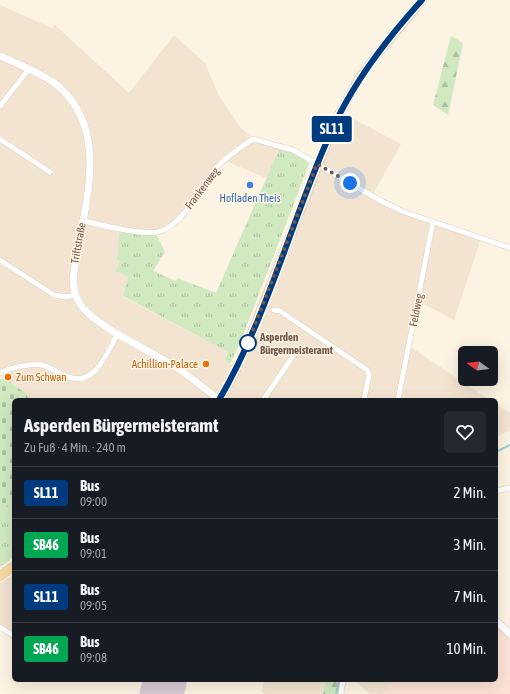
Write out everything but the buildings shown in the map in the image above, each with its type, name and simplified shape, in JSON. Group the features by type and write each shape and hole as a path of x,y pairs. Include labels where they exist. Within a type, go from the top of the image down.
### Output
{"main road":[{"path":"220,398 234,374 248,343 317,164 336,120 359,80 388,39 422,0"},
{"path":"0,576 12,567"}],"street":[{"name":"Triftstraße","path":"0,56 46,78 65,93 85,125 91,160 73,281 75,295"},
{"path":"0,106 29,69"},
{"path":"0,139 50,172"},
{"name":"Frankenweg","path":"82,220 94,224 140,231 158,232 177,221 216,168 234,151 253,139 293,150 317,164"},
{"path":"317,164 381,201 404,212 510,248"},
{"name":"Feldweg","path":"399,398 433,222"},
{"path":"0,260 54,295 66,297 75,295 80,305 101,324 188,376 216,398"},
{"path":"274,310 280,312 367,370 369,375 364,398"},
{"path":"0,373 14,368 40,364 63,375 81,379 90,375 102,360 118,333"},
{"path":"264,398 296,352"},
{"path":"498,490 510,488"},
{"path":"498,623 510,634"},
{"path":"0,626 12,635"},
{"path":"341,694 343,682"}],"shaded area":[{"path":"0,5 52,28 55,25 129,93 174,35 205,63 218,94 240,127 253,139 280,147 266,178 228,162 226,159 177,221 158,232 120,261 128,277 123,297 228,352 225,361 242,371 279,270 344,114 401,144 372,196 381,201 481,238 454,320 418,301 409,346 458,379 458,386 469,386 487,398 216,398 212,395 210,398 28,398 0,373"},
{"path":"498,405 510,413 510,430 498,436"},
{"path":"12,575 12,635 0,627 0,583"},
{"path":"498,623 510,633 510,694 383,694 393,682 498,682"},
{"path":"264,682 326,682 323,694 265,694 261,692"},
{"path":"356,682 393,682 383,694 370,694"}],"green space":[{"path":"451,36 463,43 448,115 433,105"},
{"path":"280,147 311,159 240,343 230,364 225,361 228,352 123,296 128,277 116,271 120,261 117,260 120,228 155,232 165,252 153,271 176,281 177,278 216,293"},
{"path":"5,378 26,394 28,398 12,398 12,498 3,513 0,511 0,379"},
{"path":"12,498 12,558 0,567 0,511 3,512"},
{"path":"326,682 343,682 340,694 323,694"}],"waterway":[{"path":"498,451 510,445"},
{"path":"336,694 339,682"}],"runway":[{"path":"161,694 165,683"}],"bus line":[{"name":"SL11","path":"220,398 234,374 248,343 317,164 340,112 359,80 388,39 422,0"}],"place":[{"name":"Hofladen Theis","path":"250,185"},
{"name":"Asperden Bürgermeisteramt","path":"248,343"},
{"name":"Achillion-Palace","path":"206,364"},
{"name":"Zum Schwan","path":"8,377"}],"route":[{"path":"248,343 317,164 350,183"}]}
